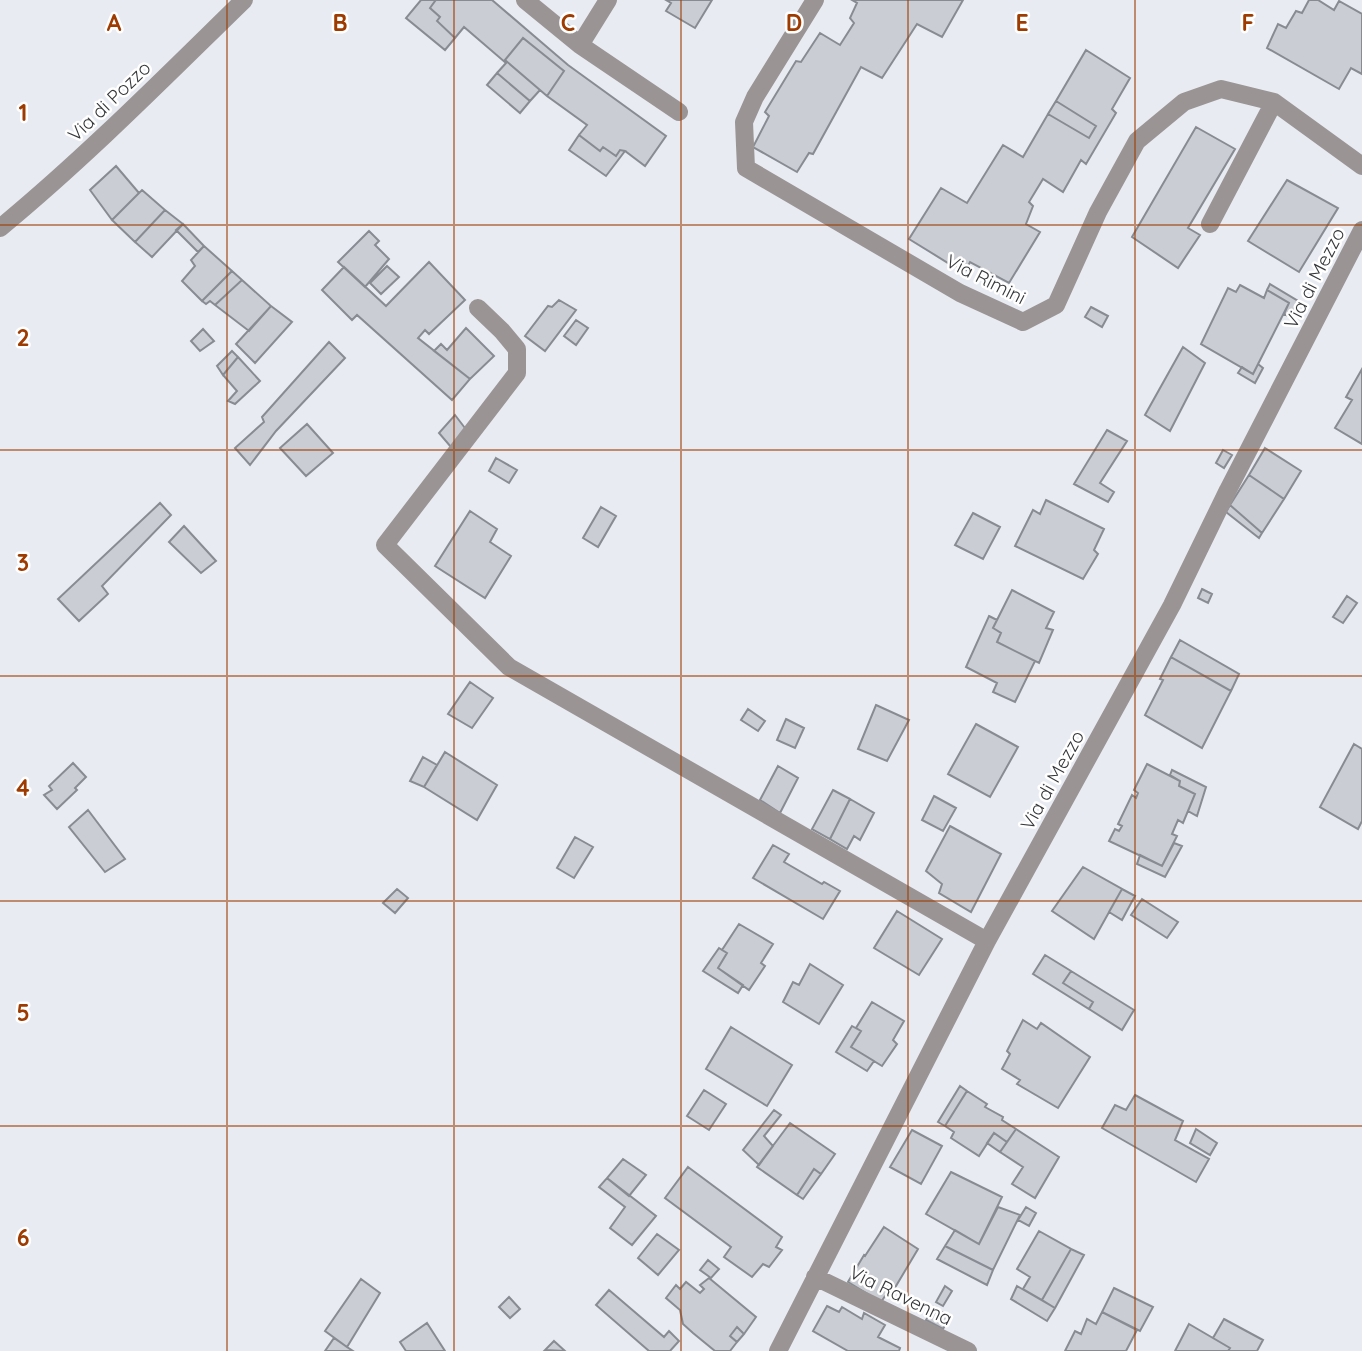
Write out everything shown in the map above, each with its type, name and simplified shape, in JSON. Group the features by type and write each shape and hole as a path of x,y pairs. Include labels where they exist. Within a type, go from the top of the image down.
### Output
{"street":[{"name":"Via di Pozzo","path":"0,228 40,195 244,0"},
{"path":"525,0 580,45 679,112"},
{"path":"580,45 608,0"},
{"name":"Via Rimini","path":"815,0 755,97 744,122 746,168 961,293 1023,322 1056,305 1098,212 1137,141 1184,102 1221,89 1274,102 1362,166"},
{"path":"1210,224 1274,102"},
{"name":"Via di Mezzo","path":"779,1351 987,942 1172,605 1362,230"},
{"path":"478,308 517,349 517,373 385,545 509,667 987,942"},
{"name":"Via Ravenna","path":"815,1277 968,1351"}],"building":[{"path":"421,0 435,1 430,8 440,17 437,21 455,38 445,50 406,18"},
{"path":"434,0 492,0 568,65 666,136 645,166 625,151 620,150 616,156 603,147 600,151 579,135 587,125 547,96 564,71 523,38 505,60 540,90 530,101 497,73 506,63 464,27 455,38 437,21 440,17 430,8"},
{"path":"666,0 712,0 695,28 666,11 671,3"},
{"path":"852,0 963,0 942,37 917,24 882,78 861,67 813,154 809,153 797,172 753,147 769,116 765,112 796,61 801,62 820,33 840,45 854,23 850,18 857,3"},
{"path":"1309,0 1318,0 1334,10 1339,1 1362,14 1362,74 1351,68 1339,89 1267,48 1278,24 1286,28 1296,11 1302,13"},
{"path":"523,38 564,71 547,96 505,60"},
{"path":"1086,50 1130,78 1112,109 1116,113 1086,164 1081,160 1063,192 1043,179 1029,202 1033,206 1026,224 1040,232 1009,283 970,262 966,270 948,263 909,239 941,188 967,203 1003,145 1023,157 1048,114 1089,138 1096,126 1056,101"},
{"path":"497,73 530,101 520,113 487,85"},
{"path":"1056,101 1096,126 1089,138 1048,114"},
{"path":"1196,127 1235,149 1188,228 1200,235 1178,268 1132,237"},
{"path":"579,135 600,151 603,147 616,156 620,150 625,151 606,176 569,150"},
{"path":"116,166 139,193 112,220 90,190"},
{"path":"1287,180 1338,208 1299,272 1248,241"},
{"path":"142,190 165,210 135,242 112,220"},
{"path":"165,210 183,224 152,257 135,242"},
{"path":"183,224 204,246 198,252 176,230"},
{"path":"369,231 379,241 375,245 389,259 365,287 338,262"},
{"path":"204,246 232,271 202,301 182,281 195,266 191,260"},
{"path":"429,262 465,300 429,334 425,330 418,338 470,379 452,400 357,315 352,320 322,290 344,267 386,306"},
{"path":"387,266 399,277 381,294 370,283"},
{"path":"232,271 242,280 215,305 210,301 206,304 202,301"},
{"path":"242,280 271,306 249,331 215,305"},
{"path":"1270,284 1298,301 1290,317 1284,314 1289,303 1267,290"},
{"path":"1240,285 1264,298 1267,290 1289,303 1253,374 1201,344 1228,288 1236,292"},
{"path":"559,300 576,310 545,351 525,336 548,306 552,307"},
{"path":"271,306 292,322 255,363 236,344"},
{"path":"1091,307 1108,316 1102,327 1085,317"},
{"path":"576,320 588,328 576,345 564,336"},
{"path":"466,328 494,356 470,379 434,351 441,344 447,350"},
{"path":"203,329 214,341 200,351 191,341"},
{"path":"329,342 345,358 276,431 250,465 235,448 264,422 262,417"},
{"path":"1183,347 1205,363 1170,431 1145,415"},
{"path":"232,351 238,357 223,375 217,366"},
{"path":"238,357 260,381 235,404 228,401 237,391 223,375"},
{"path":"1258,364 1263,368 1255,383 1238,373 1242,367 1253,374"},
{"path":"1362,369 1362,444 1335,428 1352,400 1346,397"},
{"path":"455,415 468,432 451,447 439,433"},
{"path":"307,424 333,453 306,476 280,448"},
{"path":"1107,430 1127,441 1100,483 1114,492 1108,502 1074,484"},
{"path":"1265,448 1301,471 1284,499 1249,475"},
{"path":"1223,450 1232,455 1224,468 1216,463"},
{"path":"496,458 517,470 509,483 489,471"},
{"path":"1249,475 1284,499 1262,533 1230,505"},
{"path":"1046,500 1104,529 1094,550 1098,554 1083,579 1015,546 1033,510 1040,514"},
{"path":"160,503 171,515 102,586 108,594 79,621 58,599"},
{"path":"1230,505 1262,533 1259,538 1226,512"},
{"path":"601,507 616,516 598,547 583,538"},
{"path":"470,511 497,529 490,542 511,556 485,598 435,566"},
{"path":"973,513 1000,527 983,559 955,545"},
{"path":"184,526 216,561 201,573 169,542"},
{"path":"1202,589 1212,594 1208,603 1198,598"},
{"path":"1012,590 1054,612 1046,628 1053,630 1039,663 997,642 1001,633 993,628"},
{"path":"1347,596 1357,603 1343,623 1333,617"},
{"path":"989,616 997,620 993,628 1001,633 997,642 1035,661 1015,702 993,692 997,683 966,667"},
{"path":"1180,640 1239,674 1231,691 1171,657"},
{"path":"1171,657 1231,691 1202,748 1145,715 1163,680 1160,679"},
{"path":"470,682 493,698 472,728 448,714"},
{"path":"876,705 909,720 887,761 858,749"},
{"path":"748,709 765,721 758,731 741,720"},
{"path":"786,719 804,728 795,748 777,740"},
{"path":"976,724 1018,747 990,797 948,774"},
{"path":"1354,744 1362,749 1362,821 1358,829 1320,807"},
{"path":"445,752 497,785 477,820 424,787"},
{"path":"423,757 437,765 424,787 410,781"},
{"path":"73,763 86,777 57,809 44,795 52,790 49,786"},
{"path":"1147,764 1180,781 1179,786 1195,794 1183,823 1178,820 1172,834 1177,836 1162,866 1109,841 1115,829 1119,831 1122,826 1118,824 1132,795 1136,798 1138,793 1134,790"},
{"path":"778,766 798,778 780,813 760,800"},
{"path":"1172,770 1206,787 1197,816 1188,811 1195,794 1179,786 1180,781 1170,775"},
{"path":"833,790 850,799 830,839 812,829"},
{"path":"934,796 956,808 943,831 922,820"},
{"path":"850,799 874,813 860,840 854,836 847,849 830,839"},
{"path":"88,810 125,859 105,872 69,827"},
{"path":"950,826 1001,854 971,912 939,893 942,884 926,871"},
{"path":"575,837 593,847 574,878 557,868"},
{"path":"1174,843 1182,846 1165,877 1137,864 1140,855 1162,866"},
{"path":"773,845 789,854 784,862 840,891 823,919 753,878"},
{"path":"1083,867 1122,889 1094,939 1052,911"},
{"path":"397,889 408,898 395,913 383,903"},
{"path":"1122,889 1135,896 1122,920 1109,912"},
{"path":"1142,899 1178,922 1167,938 1131,915"},
{"path":"897,911 942,939 919,975 874,948"},
{"path":"739,924 773,944 761,963 765,966 749,990 718,968 727,953 722,950"},
{"path":"719,948 727,953 718,968 743,985 738,993 703,971"},
{"path":"1045,955 1071,971 1063,983 1093,1002 1089,1009 1033,974"},
{"path":"810,964 843,985 819,1024 783,1002 793,982 799,985"},
{"path":"1071,971 1134,1010 1122,1030 1089,1009 1093,1002 1063,983"},
{"path":"872,1002 904,1021 893,1040 897,1044 882,1066 851,1047 861,1031 856,1028"},
{"path":"1023,1020 1037,1029 1041,1023 1090,1057 1058,1108 1017,1084 1020,1080 1002,1069 1010,1054 1007,1051"},
{"path":"852,1026 861,1031 851,1047 874,1061 867,1071 836,1052"},
{"path":"731,1027 792,1065 767,1106 706,1069"},
{"path":"960,1086 967,1091 945,1126 938,1122"},
{"path":"704,1090 726,1104 709,1130 687,1116"},
{"path":"967,1091 1016,1129 1007,1142 994,1133 979,1156 951,1138 954,1132 945,1126"},
{"path":"1135,1095 1183,1121 1175,1140 1209,1159 1196,1182 1102,1128 1115,1105 1126,1110"},
{"path":"774,1110 781,1115 764,1136 773,1146 759,1165 743,1150"},
{"path":"790,1123 835,1154 821,1174 814,1169 797,1195 757,1167"},
{"path":"1016,1129 1059,1157 1035,1198 1012,1184 1023,1167 1000,1152"},
{"path":"1196,1129 1217,1143 1210,1155 1190,1143"},
{"path":"912,1130 942,1146 921,1184 890,1167"},
{"path":"994,1133 1007,1142 1000,1152 987,1143"},
{"path":"623,1159 646,1175 629,1196 607,1178"},
{"path":"688,1167 782,1237 776,1247 782,1250 769,1267 763,1264 752,1277 724,1257 731,1247 665,1198"},
{"path":"814,1169 821,1174 803,1199 797,1195"},
{"path":"951,1172 1002,1197 979,1244 926,1214"},
{"path":"607,1178 656,1216 632,1245 610,1228 625,1207 599,1187"},
{"path":"998,1207 1020,1215 993,1270 945,1246 955,1230 979,1244"},
{"path":"1026,1207 1036,1213 1029,1226 1018,1220"},
{"path":"884,1227 918,1249 893,1291 890,1289 881,1302 848,1282"},
{"path":"1039,1231 1071,1249 1042,1300 1023,1289 1030,1277 1017,1269"},
{"path":"657,1234 679,1250 658,1275 638,1258"},
{"path":"945,1246 993,1270 987,1285 937,1259"},
{"path":"1071,1249 1084,1255 1055,1308 1042,1300"},
{"path":"708,1260 719,1269 711,1278 700,1270"},
{"path":"709,1278 756,1317 744,1334 737,1327 730,1336 737,1342 730,1351 715,1351 693,1333 683,1324 680,1310 666,1298 676,1285 680,1289 686,1282 700,1293 704,1289 700,1285"},
{"path":"361,1279 380,1293 347,1347 325,1331"},
{"path":"945,1286 952,1291 943,1306 936,1302"},
{"path":"1017,1286 1055,1308 1047,1321 1011,1299"},
{"path":"1114,1288 1153,1307 1140,1331 1102,1312"},
{"path":"609,1290 664,1337 669,1331 679,1341 670,1351 649,1351 596,1305"},
{"path":"509,1297 520,1309 510,1318 499,1307"},
{"path":"827,1306 839,1312 842,1307 862,1319 864,1313 885,1325 878,1337 900,1348 899,1351 848,1351 813,1331"},
{"path":"934,1307 950,1317 943,1329 926,1320"},
{"path":"1102,1312 1137,1330 1126,1351 1065,1351 1075,1331 1081,1334 1087,1319 1096,1324"},
{"path":"1224,1319 1263,1340 1257,1351 1228,1351 1230,1348 1213,1338"},
{"path":"427,1323 445,1351 406,1351 400,1342"},
{"path":"1189,1324 1230,1348 1228,1351 1175,1351"},
{"path":"737,1327 744,1334 737,1342 730,1336"},
{"path":"334,1338 347,1347 353,1351 325,1351"},
{"path":"554,1341 565,1351 545,1350"}]}
